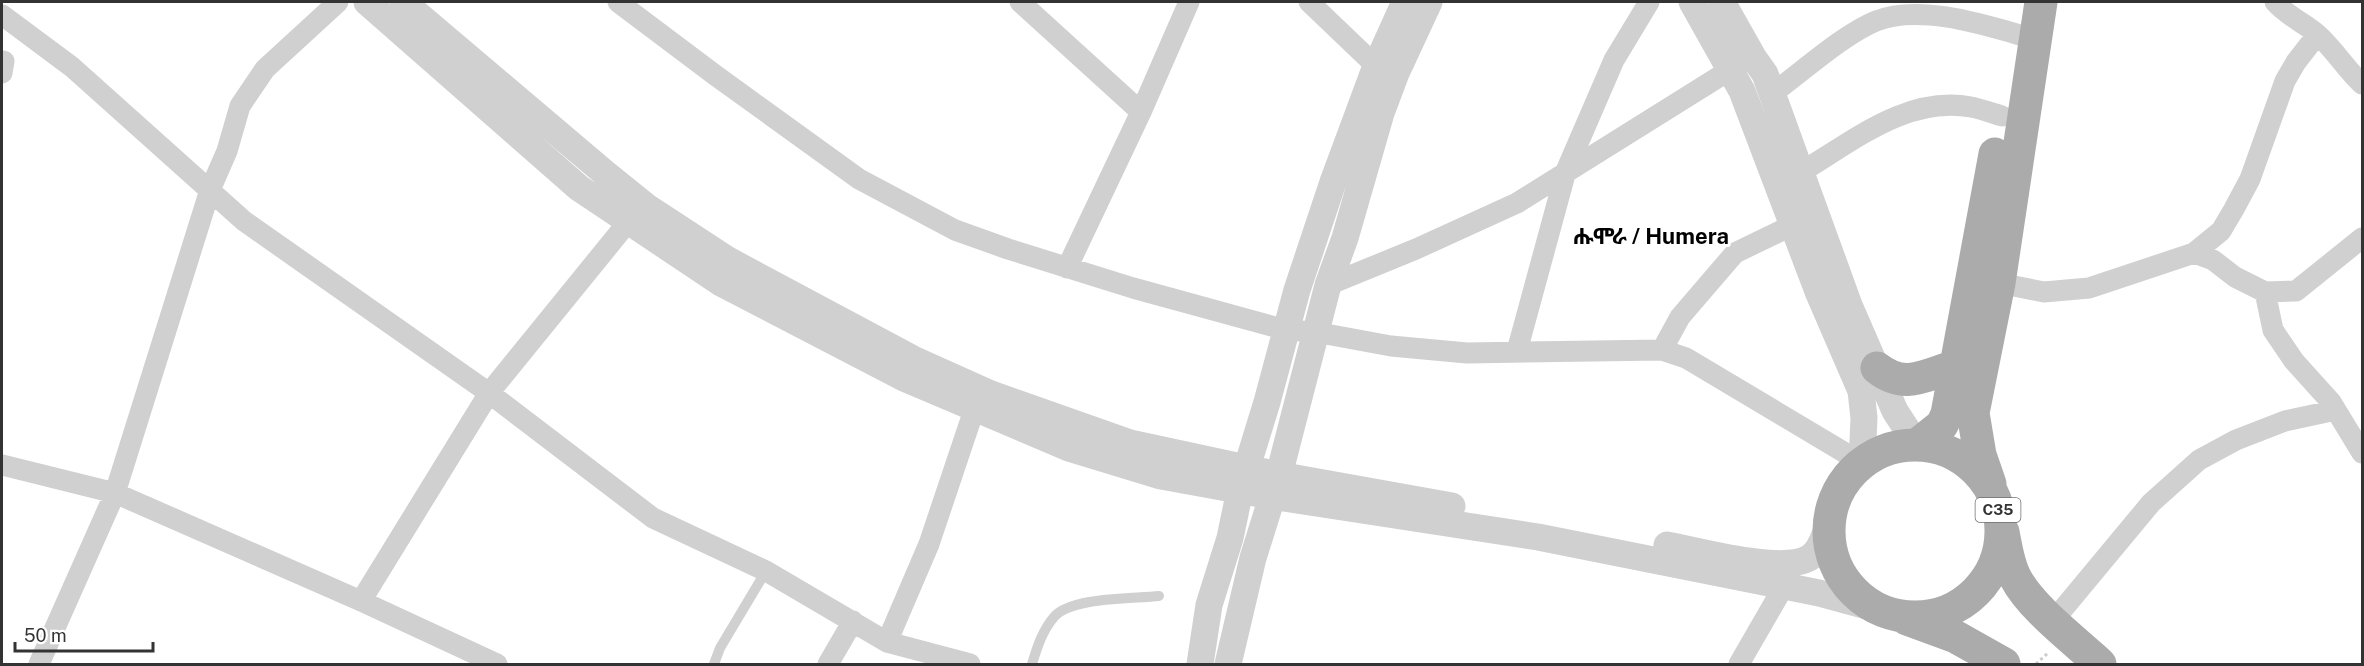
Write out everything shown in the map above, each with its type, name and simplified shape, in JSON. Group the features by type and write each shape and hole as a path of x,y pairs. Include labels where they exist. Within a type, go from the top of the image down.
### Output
{"main road":[{"name":"C35","path":"2020,2 2024,37 1999,283 1973,413 1980,455 1997,506 2014,575 2034,604 2100,664"},
{"name":"C35","path":"1917,445 1942,425 1947,414 2002,116 2024,37 2041,2"},
{"path":"1877,368 1889,377 1917,379 1956,366"},
{"name":"C35","path":"1883,611 1909,617 1931,615 1958,606 1973,594 1990,572 1998,555 2001,535 1997,506 1978,472 1945,450 1917,445 1894,448 1862,463 1848,476 1833,503 1828,527 1831,552 1839,572 1852,590 1883,611 1956,637 2004,664"}],"street":[{"path":"39,664 115,493 210,190 227,152 240,105 265,69 338,2"},
{"path":"368,2 579,188 721,283 913,359 1001,398 1243,479"},
{"path":"403,2 647,207 903,378 974,410 1069,448 1149,472 1243,479 1539,530 1758,562 1792,564 1810,558 1820,548 1828,527"},
{"path":"1020,2 1141,112"},
{"path":"1066,268 1141,112 1190,2"},
{"path":"1310,2 1386,69"},
{"path":"1200,664 1209,605 1230,538 1243,479 1296,290 1326,204 1386,69 1405,2"},
{"path":"1228,664 1253,558 1275,485 1328,285 1345,238 1382,113 1386,69 1429,2"},
{"path":"1517,351 1566,171 1614,60 1649,2"},
{"path":"1692,2 1742,63 1765,74 1841,284 1895,411 1917,445"},
{"path":"627,5 715,75 859,179 955,230 1066,268 1286,330 1315,332 1392,346 1467,352 1662,350 1686,358 1862,463 1864,418 1861,391 1819,294 1742,91 1742,63 1722,2"},
{"path":"2275,2 2284,12 2317,35 2362,84"},
{"path":"1773,93 1858,30 1896,15 1918,13 1940,16 2024,37"},
{"path":"2,15 72,67 244,221 489,393 653,518 766,571 887,642 970,664"},
{"path":"1999,283 2044,292 2089,288 2194,253 2221,231 2234,210 2250,179 2285,81 2296,62 2317,35"},
{"path":"1328,285 1416,249 1517,203 1742,63"},
{"path":"1801,172 1895,116 1915,109 1957,105 2002,116"},
{"path":"361,601 489,393 628,222"},
{"path":"1662,350 1680,317 1735,253 1793,225"},
{"path":"2194,253 2213,260 2235,277 2265,292 2296,291 2362,238"},
{"path":"2265,292 2273,330 2294,361 2336,410 2362,453"},
{"path":"887,642 928,544 974,410"},
{"path":"2053,621 2151,503 2199,460 2236,440 2285,421 2336,410"},
{"path":"2,465 115,493 361,601 497,664"},
{"path":"1539,530 1819,593 1883,611"},
{"path":"1739,664 1784,586"},
{"path":"828,664 853,621"}],"lane":[{"path":"714,664 720,648 766,571"},
{"path":"1032,664 1046,629 1054,616 1065,608 1079,604 1159,596"}],"district":[{"name":"ሑሞራ / Humera","path":"1651,236"}]}
